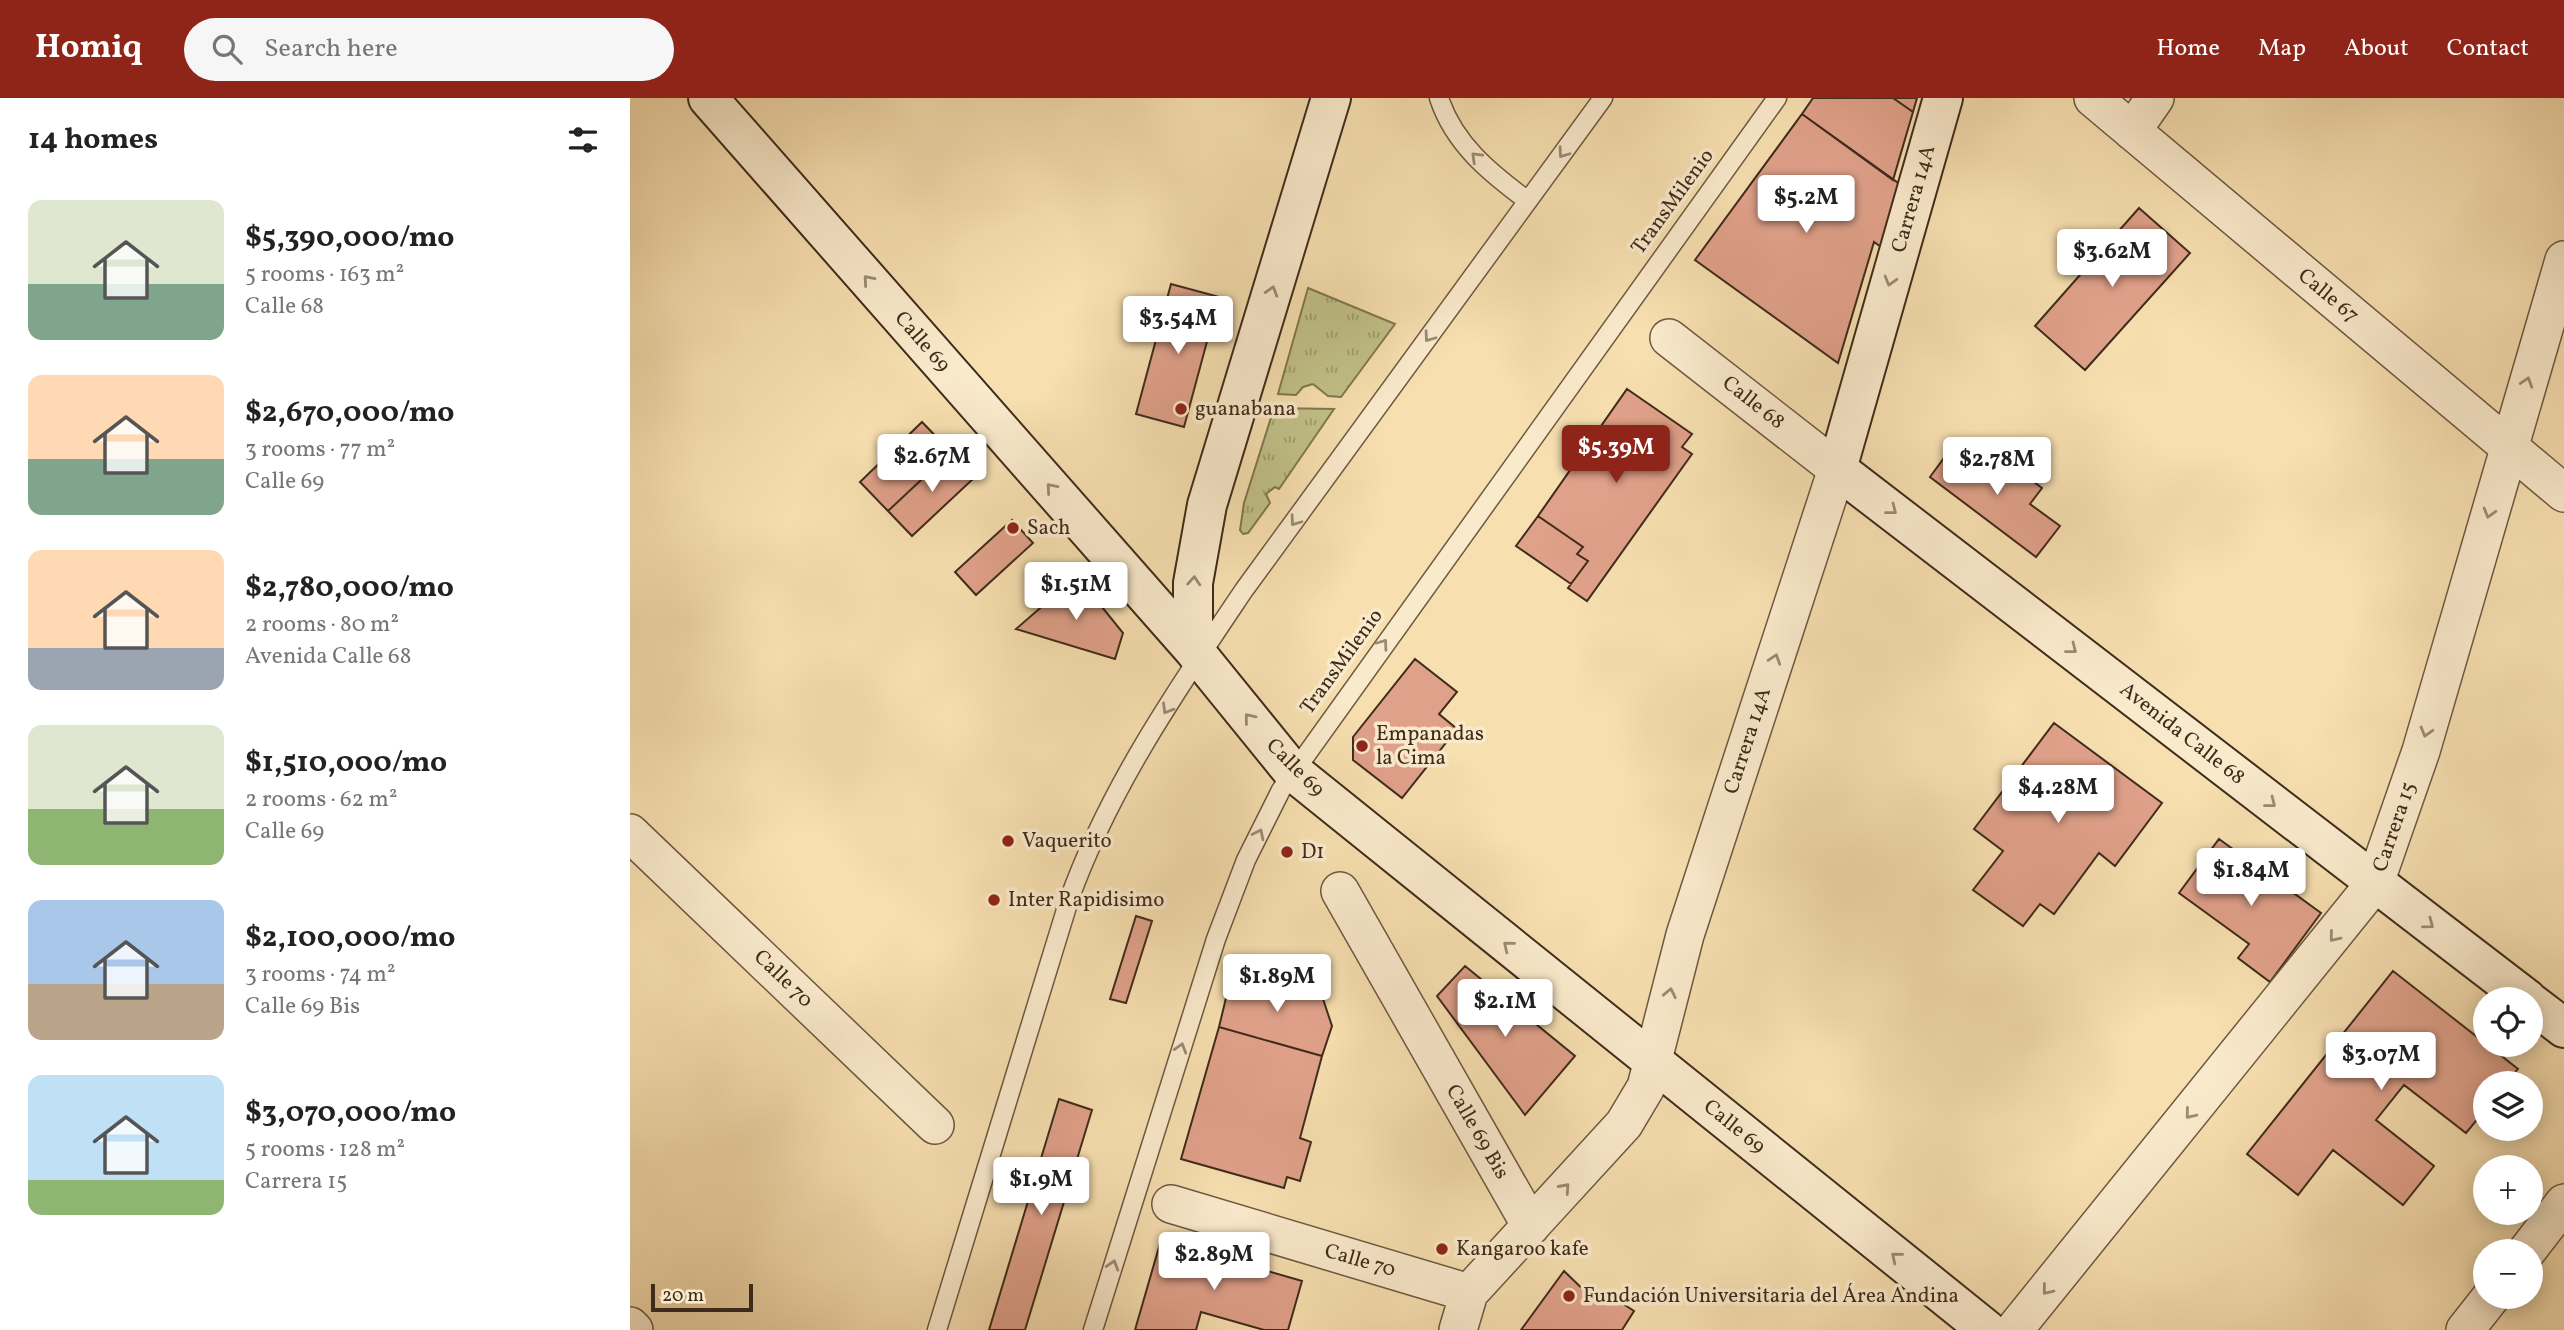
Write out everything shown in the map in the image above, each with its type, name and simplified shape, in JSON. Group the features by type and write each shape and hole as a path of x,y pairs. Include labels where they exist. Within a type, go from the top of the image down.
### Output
{"street":[{"name":"Calle 69","path":"708,98 1196,653 1292,771 1987,1330"},
{"name":"Carrera 14A","path":"1458,1330 1469,1293 1624,1124 1636,1107 1654,1063 1685,935 1838,469 1942,98"},
{"name":"Calle 67","path":"2093,98 2564,493"},
{"path":"2132,131 2155,98"},
{"path":"1196,653 1193,583 1207,505 1326,100"},
{"name":"Carrera 15","path":"2014,1330 2375,883 2421,751 2507,447 2564,260"},
{"name":"Calle 68","path":"1669,338 1838,469"},
{"name":"Avenida Calle 68","path":"1838,469 2511,987"},
{"name":"Calle 70","path":"630,833 936,1125"},
{"name":"Calle 69 Bis","path":"1340,891 1531,1226"},
{"name":"Avenida Calle 68","path":"2543,1012 2564,1028"},
{"path":"2536,1239 2564,1203"},
{"name":"Calle 70","path":"1171,1204 1469,1293"},
{"path":"2465,1330 2482,1309"},
{"path":"630,1326 634,1330"}],"lane":[{"path":"1439,98 1460,142 1498,179 1528,201"},
{"path":"937,1330 1085,854 1127,774 1196,653 1603,98"},
{"name":"TransMilenio","path":"1093,1330 1216,939 1245,860 1292,771 1777,98"}],"green space":[{"path":"1308,288 1395,324 1341,397 1328,396 1313,384 1303,387 1296,395 1278,394"},
{"path":"1274,408 1334,409 1279,489 1275,487 1266,494 1270,503 1248,533 1243,534 1240,530 1244,503"}],"building":[{"path":"1813,98 1893,98 1913,112 1893,180 1802,114"},
{"path":"1893,98 1917,98 1913,112"},
{"path":"1802,114 1901,185 1881,247 1874,242 1838,363 1695,260"},
{"path":"2139,208 2190,253 2085,370 2035,326"},
{"path":"1171,284 1219,297 1184,427 1136,414"},
{"path":"1627,389 1692,434 1682,447 1692,454 1587,601 1568,588 1588,561 1577,554 1583,547 1538,516"},
{"path":"922,422 951,452 888,511 860,482"},
{"path":"1955,443 1987,467 1996,454 2042,488 2030,504 2060,526 2036,557 1930,477"},
{"path":"951,452 975,477 912,536 888,511"},
{"path":"1538,516 1583,547 1577,554 1588,561 1571,584 1516,546"},
{"path":"1012,520 1033,543 976,595 955,572"},
{"path":"1077,576 1123,633 1115,659 1016,629"},
{"path":"1415,659 1457,692 1439,714 1457,729 1402,798 1353,760 1353,737"},
{"path":"2054,723 2162,803 2115,866 2099,853 2054,914 2040,904 2023,926 1973,890 2003,851 1974,829"},
{"path":"2219,839 2321,913 2270,982 2238,958 2249,944 2179,893"},
{"path":"1136,916 1152,921 1126,1003 1110,999"},
{"path":"1465,966 1575,1056 1525,1115 1437,996"},
{"path":"2393,971 2473,1034 2473,1057 2503,1057 2518,1069 2473,1071 2473,1125 2466,1133 2404,1085 2376,1120 2434,1166 2403,1205 2333,1150 2298,1195 2247,1154"},
{"path":"1232,973 1322,996 1332,1026 1322,1056 1219,1027"},
{"path":"1219,1027 1322,1056 1300,1138 1311,1142 1300,1181 1287,1177 1284,1188 1181,1159"},
{"path":"1059,1099 1092,1110 1025,1330 989,1330"},
{"path":"1161,1240 1302,1281 1288,1330 1264,1330 1201,1312 1196,1330 1135,1330"},
{"name":"Fundación Universitaria del Área Andina","path":"1564,1271 1596,1302 1603,1291 1634,1311 1622,1330 1521,1330"}],"place":[{"name":"guanabana","path":"1181,409"},
{"name":"Sach","path":"1013,528"},
{"name":"Empanadas la Cima","path":"1362,746"},
{"name":"Vaquerito","path":"1008,841"},
{"name":"D1","path":"1287,852"},
{"name":"Inter Rapidisimo","path":"994,900"},
{"name":"Kangaroo kafe","path":"1442,1249"},
{"name":"Fundación Universitaria del Área Andina","path":"1569,1296"}]}
